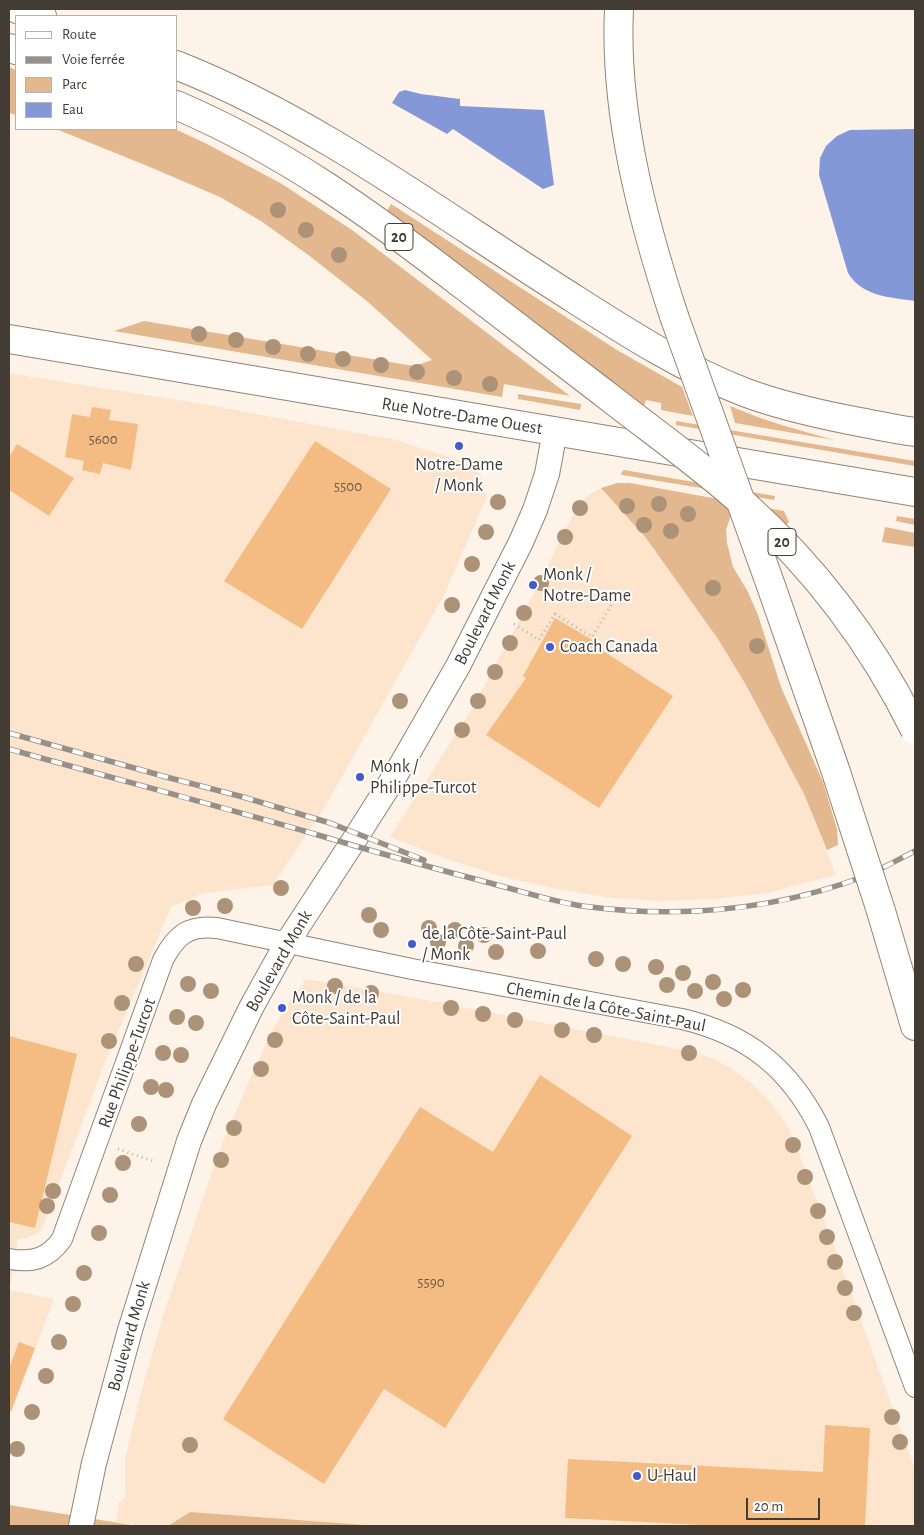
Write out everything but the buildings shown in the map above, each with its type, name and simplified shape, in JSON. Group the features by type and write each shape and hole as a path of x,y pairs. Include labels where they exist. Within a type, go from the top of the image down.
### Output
{"main road":[{"path":"17,9 38,15"},
{"path":"619,9 620,62 629,143 637,185 659,270 836,769 915,1026"},
{"path":"178,66 226,86 302,124 588,308 670,357 710,377 746,393 795,407 915,432"},
{"name":"20","path":"178,106 234,132 273,153 310,175 400,237 605,394 745,505 828,593 862,639 894,690 915,730"},
{"name":"Rue Notre-Dame Ouest","path":"9,339 915,492"}],"street":[{"name":"Boulevard Monk","path":"81,1526 94,1463 130,1330 189,1141 204,1104 226,1057 287,943 396,774 462,659 521,542 535,510 547,474 555,431"},
{"name":"Rue Philippe-Turcot","path":"9,1259 26,1260 47,1255 62,1240 164,960 178,937 188,930 212,928 287,943"},
{"name":"Chemin de la Côte-Saint-Paul","path":"287,943 412,969 682,1019 717,1029 750,1046 779,1069 794,1086 806,1102 819,1126 915,1387"}],"path":[{"path":"514,624 540,641 555,614 592,637 616,598"},
{"path":"118,1149 153,1161"}],"shaded area":[{"path":"9,373 209,405 396,440 477,466 487,497 443,597 327,803 273,885 205,893 171,907 104,1065 42,1229 36,1234 18,1239 10,1290 54,1299 9,1419"},
{"path":"601,488 646,538 718,639 746,685 804,794 836,875 767,893 715,899 661,901 611,898 557,889 500,876 444,858 390,837 472,709 542,578 563,533 579,506 588,495"},
{"path":"306,979 395,994 694,1052 714,1059 734,1070 752,1084 772,1104 787,1125 833,1243 915,1469 915,1526 379,1526 190,1512 168,1526 137,1526 116,1522 119,1503 125,1498 125,1459 140,1396 163,1316 209,1180 224,1139 272,1031 289,1002"}],"green space":[{"path":"9,67 15,70 15,115 9,113"},
{"path":"58,130 177,130 207,144 282,184 352,230 570,396 504,384 502,397 114,331 144,321 414,366 432,360 368,302 261,221 220,197"},
{"path":"391,204 617,350 682,387 693,416 661,410 661,403 646,400 643,409 386,213"},
{"path":"518,394 581,404 580,410 518,399"},
{"path":"730,406 769,421 834,440 735,423"},
{"path":"676,421 915,461 915,466 676,425"},
{"path":"624,470 775,496 774,500 622,475 621,473"},
{"path":"617,483 630,483 784,511 789,522 786,525 731,515 726,530 727,543 733,567 748,592 758,615 781,687 823,782 837,829 838,845 827,850 804,794 746,685 718,639 646,538 601,488"},
{"path":"897,516 915,519 915,525 896,521"},
{"path":"885,527 915,533 915,547 882,542"},
{"path":"9,1505 137,1526 9,1526"},
{"path":"190,1512 379,1526 168,1526"}],"water":[{"path":"405,90 460,99 460,106 544,110 554,185 543,189 453,129 447,134 392,103 399,92"},
{"path":"915,129 915,301 886,297 861,287 854,281 848,273 819,175 820,158 826,146 837,136 850,130"}],"railway":[{"path":"9,733 243,797 330,823 424,860"},
{"path":"9,749 425,866 547,899 582,906 654,912 725,909 761,904 830,888 865,876 915,851"}],"place":[{"name":"Notre-Dame / Monk","path":"459,446"},
{"name":"Monk / Notre-Dame","path":"533,585"},
{"name":"Coach Canada","path":"550,647"},
{"name":"Monk / Philippe-Turcot","path":"360,777"},
{"name":"de la Côte-Saint-Paul / Monk","path":"412,944"},
{"name":"Monk / de la Côte-Saint-Paul","path":"282,1008"},
{"name":"U-Haul","path":"637,1476"}]}
